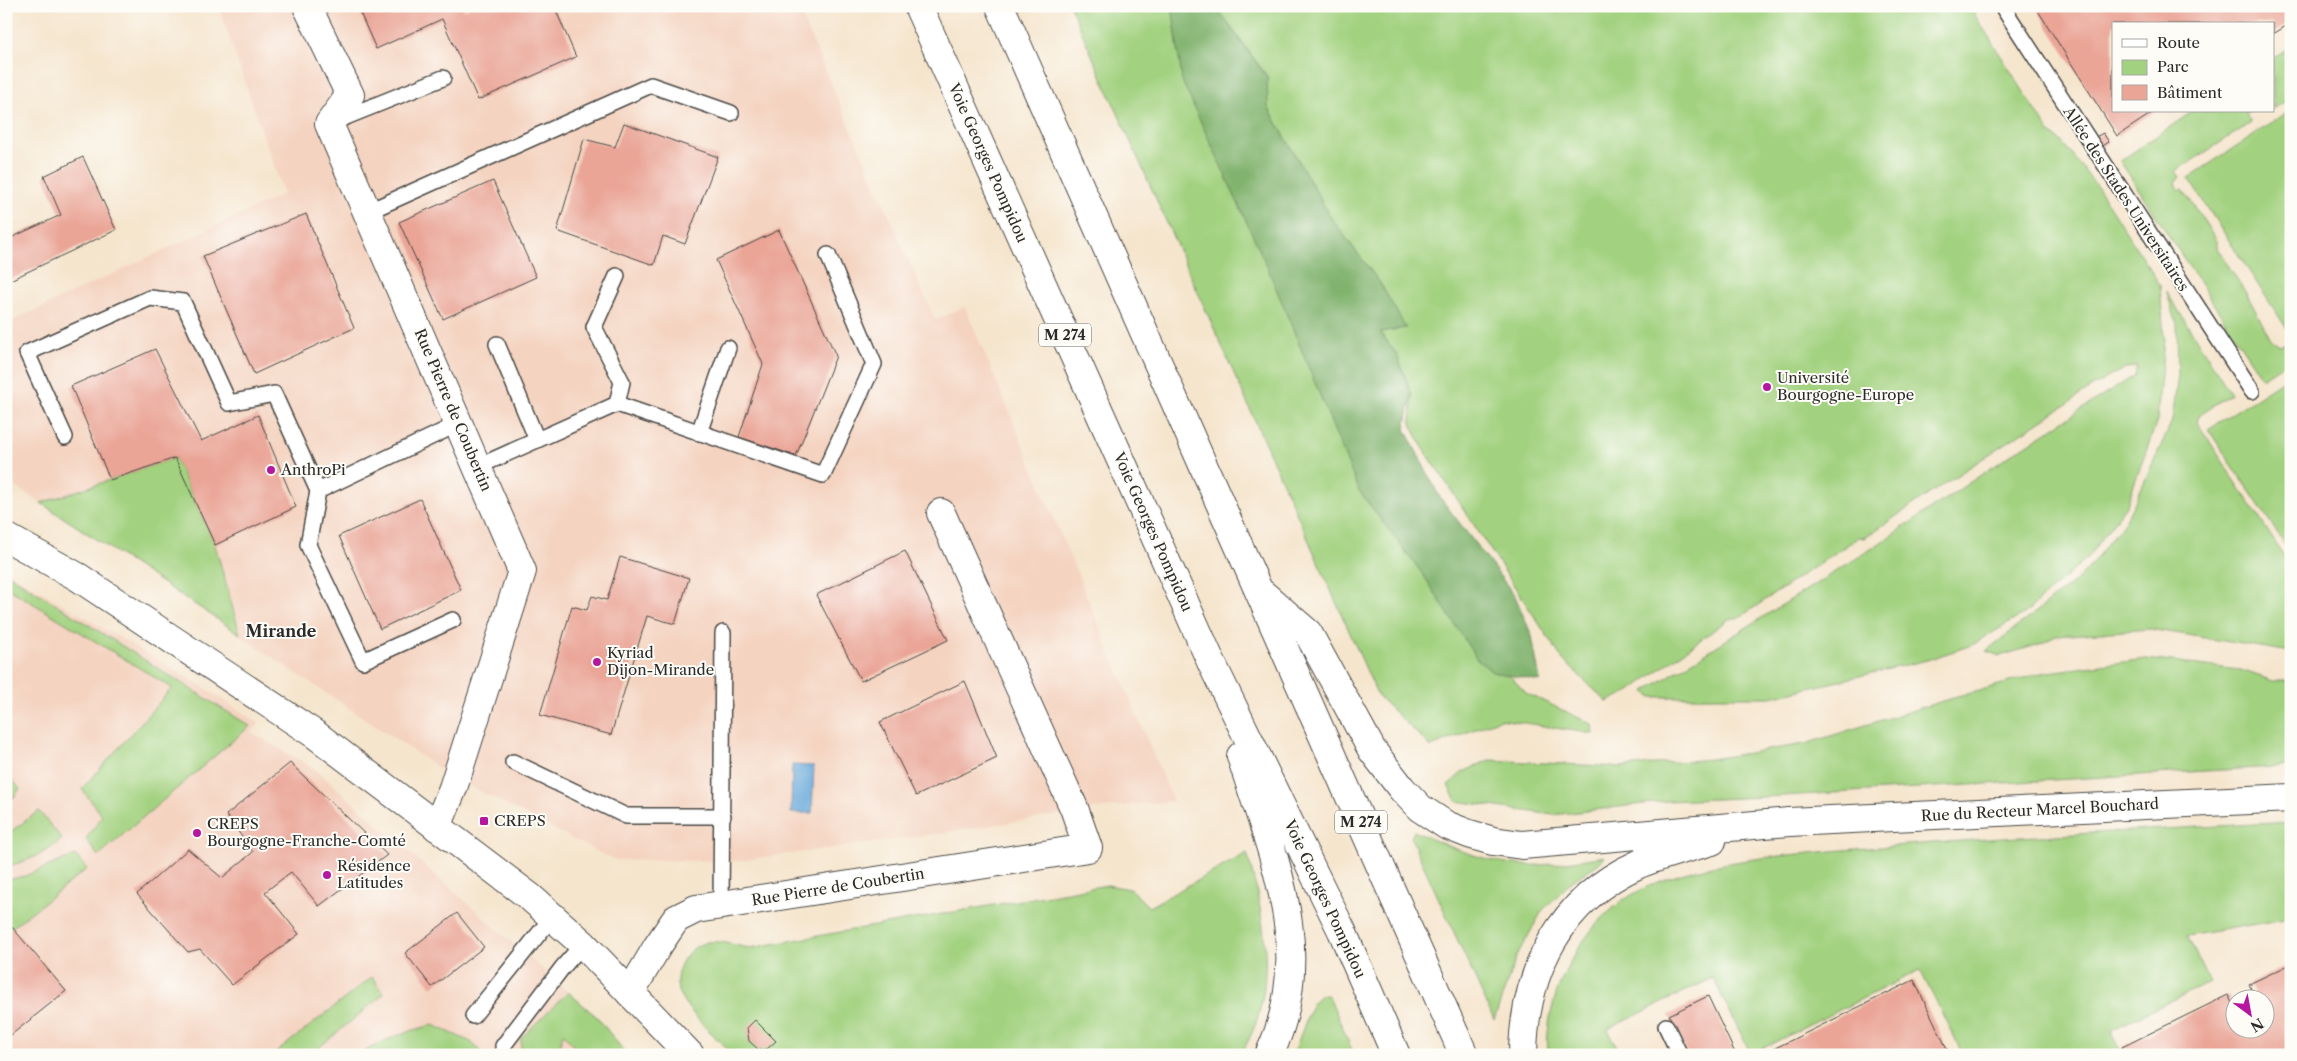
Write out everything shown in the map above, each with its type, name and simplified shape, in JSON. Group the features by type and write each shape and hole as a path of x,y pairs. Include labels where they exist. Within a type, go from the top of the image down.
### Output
{"main road":[{"path":"308,6 350,95 329,124"},
{"name":"Voie Georges Pompidou","path":"918,6 1212,664 1342,931 1396,1055"},
{"name":"M 274","path":"1000,6 1464,1055"},
{"name":"Rue Pierre de Coubertin","path":"329,124 522,571 454,788 437,827"},
{"name":"Rue Pierre de Coubertin","path":"630,993 676,919 696,909 721,907 1088,848 1074,808 941,513"},
{"path":"6,537 78,577 316,735 553,916 583,944 690,1055"},
{"path":"1257,589 1308,633 1372,750 1402,789 1420,808 1446,825 1493,841 1522,845 1788,822"},
{"path":"1212,664 1280,880 1288,914 1292,945 1289,982 1282,1017 1269,1055"},
{"name":"Rue du Recteur Marcel Bouchard","path":"1788,822 2291,798"},
{"path":"1523,1055 1530,993 1540,961 1558,932 1593,892 1612,878 1669,852 1788,822"}],"lane":[{"name":"Allée des Stades Universitaires","path":"2002,6 2252,391"},
{"path":"329,124 443,78"},
{"path":"367,212 651,85 731,113"},
{"path":"477,467 617,404 823,476 874,364 828,255"},
{"path":"617,276 594,327 622,382 617,404"},
{"path":"65,436 27,353 150,298 183,302 229,403 274,394 318,491 308,545 363,662 453,620"},
{"path":"497,344 537,440"},
{"path":"699,433 728,348"},
{"path":"318,491 458,424"},
{"path":"721,907 723,633"},
{"path":"513,762 626,816 723,816"},
{"path":"473,1016 553,916"},
{"path":"503,1046 562,968 583,944"},
{"path":"1666,1026 1680,1055"}],"shaded area":[{"path":"218,6 797,6 935,320 965,307 1173,801 1102,808 923,836 737,861 617,860 454,778 6,480 6,324 284,194"},
{"name":"CREPS Bourgogne-Franche-Comté","path":"6,571 197,683 260,724 251,732 315,769 597,1017 627,1055 6,1055"}],"green space":[{"path":"1070,6 1199,6 1492,657 1526,693 1592,724 1593,734 1500,719 1431,747 1378,696"},
{"path":"1172,6 1215,6 1267,77 1268,107 1331,218 1380,283 1406,328 1380,332 1397,355 1412,395 1405,429 1439,496 1515,596 1532,636 1540,681 1492,672 1476,658 1424,576 1359,491 1269,271 1182,81"},
{"path":"1215,6 1969,6 2052,136 2061,141 2097,187 2160,285 2164,339 2157,421 2127,504 2088,557 2024,614 1972,645 1927,660 1771,697 1650,697 1645,691 1865,553 2015,452 2134,376 2137,366 2128,368 2098,383 1864,538 1859,537 1737,619 1729,619 1630,691 1607,702 1563,660 1422,446 1411,424 1412,395 1397,355 1380,331 1405,327 1380,283 1331,218 1268,107 1267,76"},
{"path":"2291,46 2291,98 2274,108 2274,57"},
{"path":"2291,110 2291,335 2188,178"},
{"path":"2192,112 2249,112 2246,114 2251,123 2176,171 2180,177 2175,183 2180,190 2183,189 2217,241 2217,248 2246,293 2271,340 2278,345 2289,343 2291,359 2262,378 2120,161"},
{"path":"2166,291 2231,394 2200,414 2197,422 2291,567 2291,652 2150,629 2056,636 2040,644 2000,656 1986,651 2088,569 2125,521 2136,500 2172,421 2178,375 2177,324"},
{"path":"2291,375 2291,553 2208,429"},
{"path":"175,458 215,545 240,634 41,503"},
{"path":"6,573 250,726 98,856 86,839 102,816 82,789 172,688 6,587"},
{"path":"2146,659 2241,670 2273,681 2291,681 2291,766 1668,801 1553,815 1456,801 1448,785 1463,772 1489,760 1620,767 1711,759 1805,744 2041,673"},
{"path":"6,773 20,789 13,798 6,790"},
{"path":"39,811 62,839 36,856 6,866 6,835"},
{"path":"2291,822 2291,918 2187,936 2210,982 2111,1030 2122,1055 1963,1055 1920,970 1751,1054 1713,978 1608,1029 1620,1055 1548,1055 1551,1012 1557,991 1577,950 1590,932 1621,902 1643,889 1668,878 1695,870 1751,859 1832,851 2003,838"},
{"path":"1414,831 1475,856 1507,863 1540,865 1605,856 1598,864 1572,881 1542,911 1516,958 1494,1020 1411,838"},
{"path":"1247,853 1254,878 1263,929 1265,981 1253,1031 1240,1055 733,1055 685,1004 678,989 678,972 686,956 692,949 708,942 723,942 750,948 1107,885 1130,889 1149,907"},
{"path":"75,855 87,869 6,932 6,880 25,876"},
{"path":"372,977 384,994 310,1055 273,1055"},
{"path":"568,992 597,1017 627,1055 581,1055 563,1033 558,1055 523,1055 521,1053 521,1038"},
{"path":"1322,994 1329,996 1354,1055 1293,1055 1313,1002"},
{"path":"433,1025 471,1042 485,1055 359,1055 395,1037"}],"water":[{"path":"792,765 814,766 812,813 791,813"}],"building":[{"path":"357,6 462,6 464,10 472,6 554,6 576,57 478,100 442,19 376,49"},
{"path":"2035,6 2291,6 2291,23 2274,33 2274,22 2112,22 2112,112 2153,112 2117,136"},
{"path":"624,123 718,157 685,244 663,236 654,265 557,231 584,139 615,147"},
{"path":"2103,133 2109,142 2098,149 2092,139"},
{"path":"83,157 116,230 6,282 6,240 61,215 44,176"},
{"path":"493,181 536,277 443,319 399,222"},
{"path":"306,214 354,328 254,374 203,256"},
{"path":"779,230 836,356 796,456 739,437 763,364 716,260"},
{"path":"155,349 201,441 258,415 296,507 215,545 175,458 110,480 71,386"},
{"path":"420,499 461,590 380,629 339,536"},
{"path":"905,551 948,640 861,681 816,595"},
{"path":"620,557 689,578 675,624 647,616 611,735 540,715 572,606 587,610 592,596 607,600"},
{"path":"965,681 997,758 916,796 880,722"},
{"name":"Résidence Latitudes","path":"290,763 387,855 319,906 291,872 265,892 299,934 232,985 200,949 188,952 137,894 188,849 222,878 253,852 226,815"},
{"path":"6,790 13,798 6,803"},
{"path":"457,913 484,947 432,987 405,953"},
{"path":"12,927 66,991 6,1039 6,932"},
{"path":"2291,964 2291,1055 2125,1055 2122,1047 2224,997 2224,1038 2274,1038 2274,988 2251,988 2249,984"},
{"path":"1914,980 1950,1055 1761,1055"},
{"path":"1708,996 1736,1055 1688,1055 1669,1015"},
{"path":"755,1020 776,1041 767,1049 759,1050 749,1041 747,1028"}],"place":[{"name":"Université Bourgogne-Europe","path":"1767,387"},
{"name":"AnthroPi","path":"271,470"},
{"name":"Kyriad Dijon-Mirande","path":"597,662"},
{"name":"CREPS","path":"484,821"},
{"name":"CREPS Bourgogne-Franche-Comté","path":"197,833"},
{"name":"Résidence Latitudes","path":"327,875"}],"district":[{"name":"Mirande","path":"281,631"}]}
